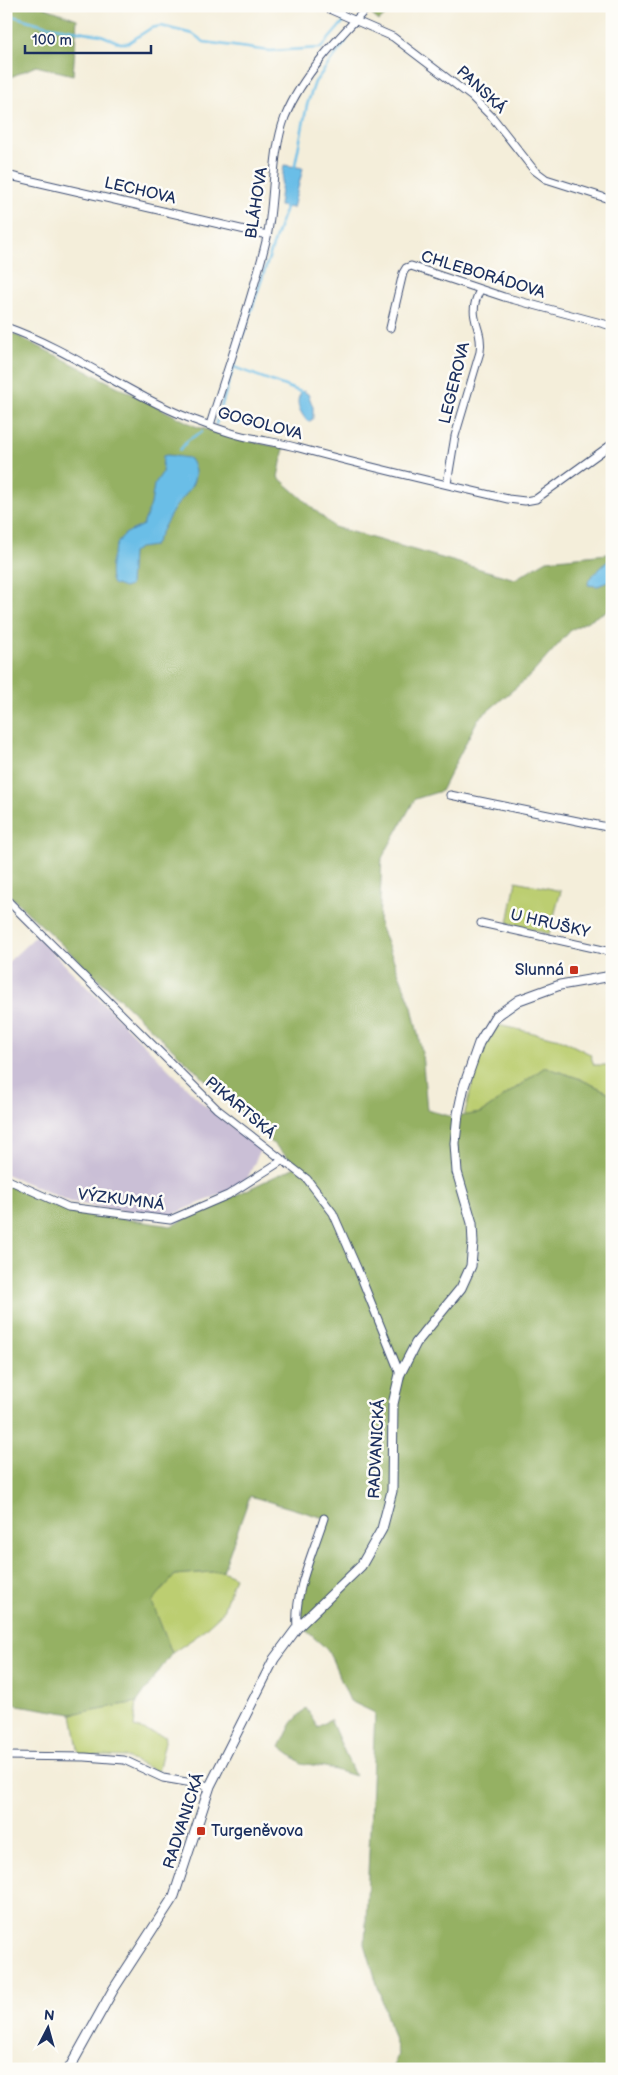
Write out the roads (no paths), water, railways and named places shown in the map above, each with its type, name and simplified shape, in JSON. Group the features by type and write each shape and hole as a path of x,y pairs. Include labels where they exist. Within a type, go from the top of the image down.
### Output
{"street":[{"name":"PANSKÁ","path":"322,6 392,37 472,97 493,118 539,175 554,183 612,200"},
{"name":"BLÁHOVA","path":"210,425 251,294 267,235 280,138 286,117 309,77 369,6"},
{"name":"LECHOVA","path":"6,175 267,235"},
{"name":"CHLEBORÁDOVA","path":"390,328 403,275 408,267 480,290 612,326"},
{"name":"LEGEROVA","path":"447,484 455,436 480,352 481,341 473,308 480,290"},
{"name":"GOGOLOVA","path":"6,327 52,346 96,372 161,405 245,437 292,446 338,460 524,501 536,499 548,492 612,444"},
{"path":"450,795 612,828"},
{"name":"PIKARTSKÁ","path":"6,899 198,1092 307,1179 333,1214 400,1374"},
{"name":"U HRUŠKY","path":"481,923 612,952"},
{"name":"RADVANICKÁ","path":"69,2069 113,1990 174,1896 210,1786 274,1659 298,1628 361,1566 382,1529 392,1491 393,1404 400,1374 416,1343 461,1288 471,1266 474,1243 472,1223 457,1172 455,1143 458,1114 464,1086 482,1036 499,1013 531,994 572,982 612,976"},
{"name":"VÝZKUMNÁ","path":"6,1179 68,1207 170,1220 228,1195 283,1160"},
{"path":"298,1628 296,1610 299,1596 324,1518"},
{"path":"6,1756 85,1757 124,1760 163,1778 210,1786"}],"water":[{"path":"284,165 303,168 293,208 279,206"},
{"path":"303,391 308,394 313,407 313,419 308,422 300,411 298,402 298,398"},
{"path":"163,456 189,458 194,466 194,481 171,514 154,546 139,548 132,553 130,586 124,588 113,584 110,573 115,550 125,534 143,525 151,504 154,485 162,473"},
{"path":"612,557 612,580 598,586 588,585 589,579"}],"waterway":[{"path":"352,13 359,6"},
{"path":"375,13 382,6"},
{"path":"6,14 44,25 101,35 120,43 128,43 151,28 161,26 193,34 204,42 270,51 321,48 345,20"},
{"path":"294,170 307,105 315,82 346,41"},
{"path":"216,424 244,332 287,204"},
{"path":"234,367 301,392"},
{"path":"180,450 188,440 202,432"}],"place":[{"name":"Slunná","path":"574,970"},
{"name":"Turgeněvova","path":"201,1831"}]}
